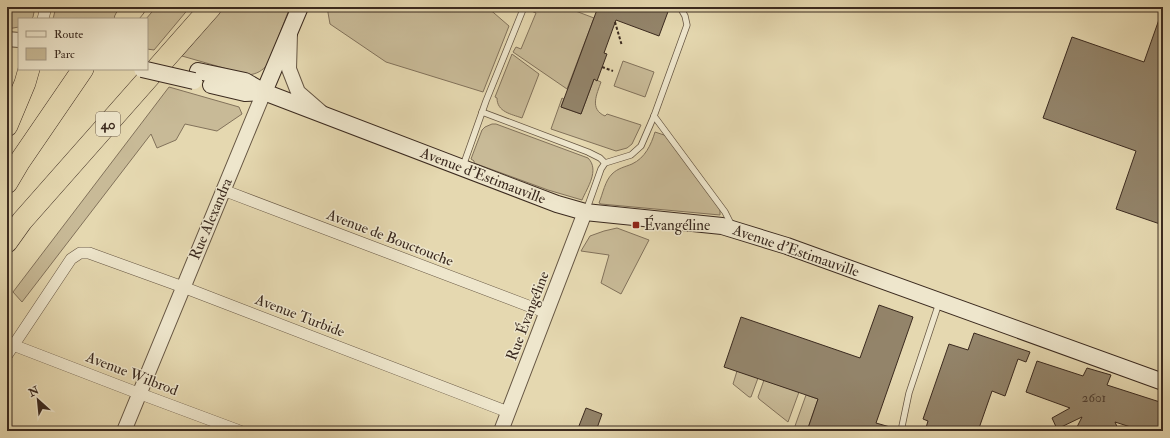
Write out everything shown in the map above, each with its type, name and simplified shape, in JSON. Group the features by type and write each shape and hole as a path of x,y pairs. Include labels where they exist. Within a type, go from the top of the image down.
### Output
{"highway":[{"path":"126,18 135,7"},
{"name":"40","path":"7,242 22,221 211,7"},
{"path":"7,126 25,83 29,70"},
{"path":"7,183 24,155 82,70"}],"main road":[{"name":"Rue Alexandra","path":"264,92 300,7"},
{"name":"Avenue d'Estimauville","path":"148,59 245,93 264,92 557,204 585,212 722,226 787,246 1163,382"},
{"name":"Avenue d'Estimauville","path":"148,70 196,76"}],"street":[{"path":"43,18 46,7"},
{"path":"290,33 289,69 298,92 326,116"},
{"path":"7,39 18,40"},
{"name":"Rue Alexandra","path":"124,431 264,92"},
{"name":"Avenue de Bouctouche","path":"223,190 547,313"},
{"name":"Rue Évangéline","path":"501,431 585,212"},
{"name":"Avenue Turbide","path":"13,345 70,259 80,253 89,254 183,287 508,412"},
{"path":"7,355 13,345"},
{"name":"Avenue Wilbrod","path":"13,345 240,431"}],"lane":[{"path":"463,168 482,112 524,7"},
{"path":"585,212 605,163 631,155 641,146 654,116 687,25 685,16 680,7"},
{"path":"482,112 588,152 600,158 605,163"},
{"path":"654,116 725,212 733,229"},
{"path":"901,431 909,393 940,301"}],"path":[{"path":"616,22 622,46"},
{"path":"602,67 613,70"}],"green space":[{"path":"7,7 35,7 32,18 18,18 18,27 7,29"},
{"path":"56,7 129,7 121,18 53,18"},
{"path":"156,7 190,7 154,50 148,49 147,18"},
{"path":"224,7 290,7 268,64 259,72 248,75 182,56"},
{"path":"327,7 487,7 509,26 483,92 386,62 330,24"},
{"path":"530,7 565,7 594,18 567,89 513,52 516,47 521,49 536,13 529,10"},
{"path":"512,54 539,74 522,118 505,112 499,106 497,98 495,97"},
{"path":"623,61 654,72 645,97 614,86"},
{"path":"594,79 601,82 596,96 596,105 600,113 605,116 607,114 641,125 632,144 627,148 616,151 551,129 562,98 564,99 561,107 581,114"},
{"path":"169,87 239,107 242,114 217,131 185,124 176,140 157,148 151,134 22,302 13,292"},
{"path":"492,124 496,124 588,158 593,168 593,173 582,200 548,190 474,163 471,159 482,130"},
{"path":"655,132 664,135 670,140 720,209 720,215 599,203 606,184 612,174 641,158 652,142"},
{"path":"617,228 649,240 621,294 601,283 609,255 581,251 590,236"},
{"path":"737,371 758,378 751,397 733,384"},
{"path":"764,380 799,392 788,422 759,399 758,397"},
{"path":"806,395 818,399 807,431 796,428 795,426"}],"building":[{"path":"598,7 664,7 669,9 659,36 616,20 604,53 607,54 597,81 594,79 581,114 561,107"},
{"path":"1162,11 1163,225 1116,209 1136,151 1043,118 1072,37 1144,62"},
{"path":"879,305 913,317 876,423 897,429 897,431 807,431 818,399 724,367 741,317 860,358"},
{"path":"974,333 1030,352 1026,362 1018,359 1005,396 992,391 978,431 925,431 928,421 923,419 949,344 968,350"},
{"path":"1037,361 1083,376 1087,368 1111,375 1107,385 1163,403 1163,431 1143,431 1115,422 1119,431 1075,431 1082,417 1057,429 1052,418 1070,408 1026,392"},
{"path":"586,408 602,414 596,431 577,431"}],"place":[{"name":"Évangéline","path":"636,225"}]}
